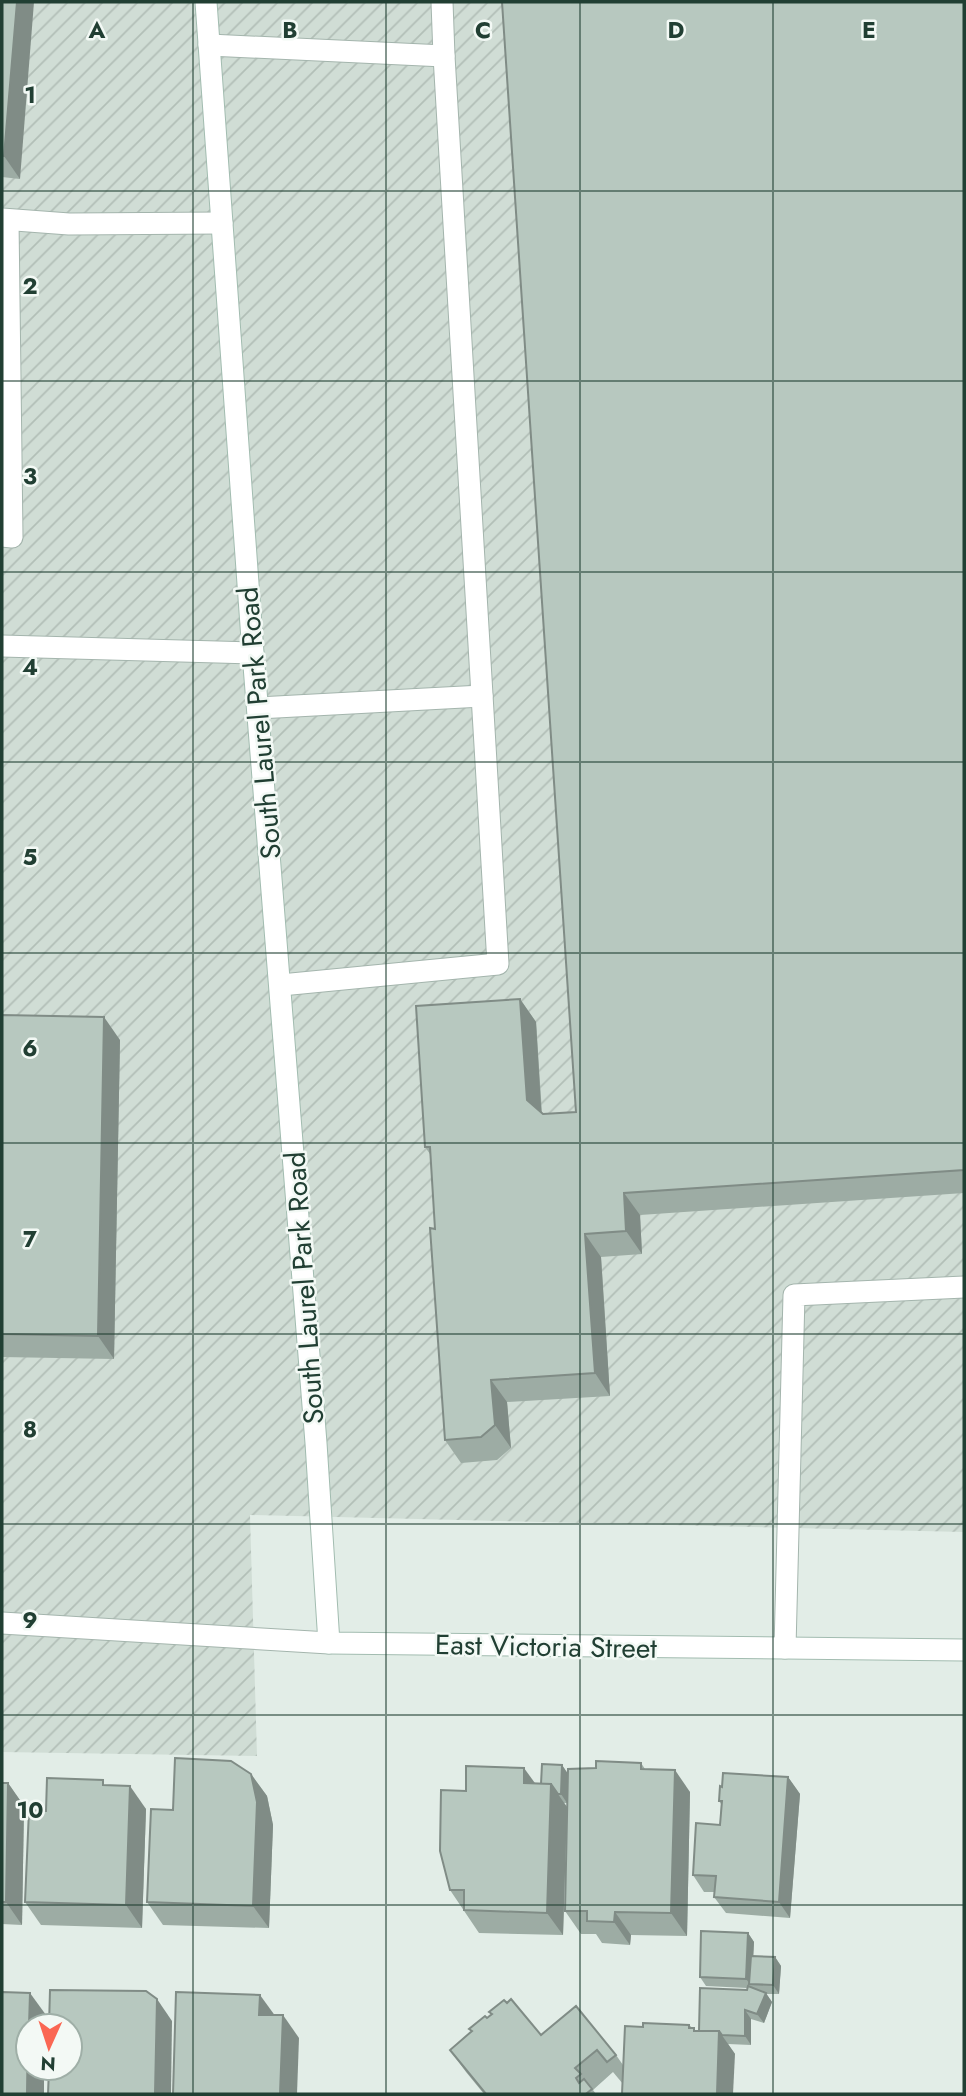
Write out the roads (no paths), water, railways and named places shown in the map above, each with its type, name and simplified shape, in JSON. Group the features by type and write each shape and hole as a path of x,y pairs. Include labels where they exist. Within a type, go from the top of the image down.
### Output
{"street":[{"name":"South Laurel Park Road","path":"206,2 253,653 316,1443 328,1643"},
{"path":"281,985 498,964 442,2"},
{"path":"209,45 444,56"},
{"path":"2,536 12,537 5,220 69,224 222,223"},
{"path":"2,646 253,653"},
{"path":"258,708 482,696"},
{"path":"785,1648 794,1295 964,1287"},
{"name":"East Victoria Street","path":"2,1623 328,1643 964,1650"}]}
